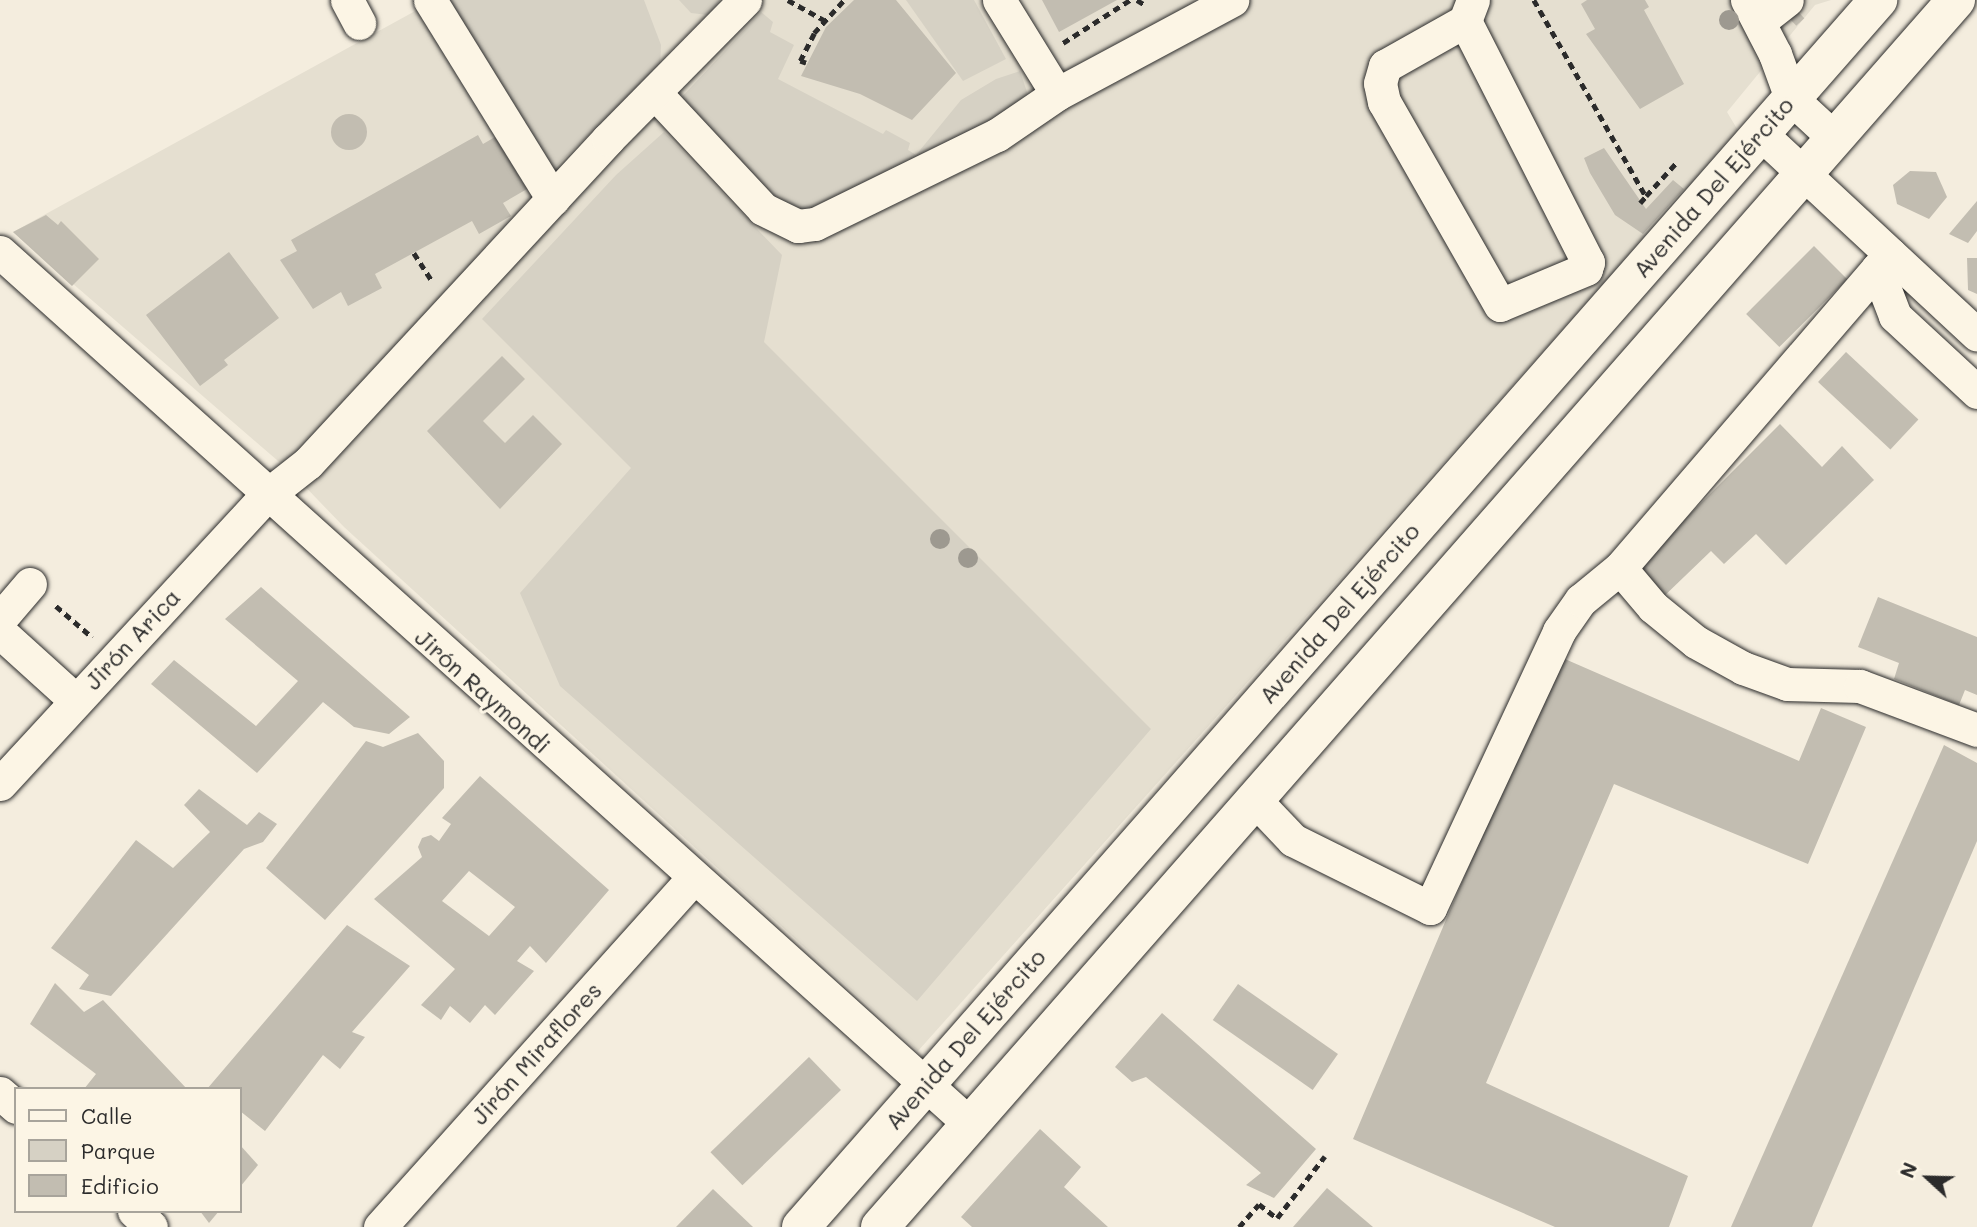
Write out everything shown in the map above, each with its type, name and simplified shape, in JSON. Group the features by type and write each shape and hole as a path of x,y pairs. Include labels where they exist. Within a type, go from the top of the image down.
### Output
{"main road":[{"name":"Avenida Del Ejército","path":"801,1227 1878,0"},
{"path":"896,1222 971,1125 1956,0"}],"street":[{"path":"430,0 553,199"},
{"name":"Jirón Arica","path":"0,784 115,656 266,496 308,464 553,199 745,0"},
{"path":"999,0 1057,94"},
{"path":"655,93 763,209 798,226 815,224 997,135 1057,94 1232,0"},
{"path":"1787,0 1754,11 1791,98 1834,138"},
{"path":"1469,10 1588,262 1586,269 1500,305 1384,102 1380,83 1385,66 1469,10"},
{"path":"1760,133 1803,173 1883,262 1977,335"},
{"name":"Jirón Raymondi","path":"0,252 266,496 924,1086 971,1125"},
{"path":"1883,262 1895,316 1977,393"},
{"path":"1255,800 1293,840 1430,908 1559,631 1581,600 1620,568 1883,262"},
{"path":"1620,568 1675,625 1743,668 1787,684 1860,686 1977,730"},
{"path":"0,620 30,584"},
{"path":"0,632 75,700"},
{"name":"Jirón Miraflores","path":"380,1227 692,879"},
{"path":"0,1093 14,1105"},
{"path":"136,1213 151,1227"}],"path":[{"path":"788,0 824,20"},
{"path":"806,63 800,61 806,47 824,20 845,0"},
{"path":"1057,46 1130,0"},
{"path":"1137,0 1142,7 1155,0"},
{"path":"1534,0 1647,195 1654,201"},
{"path":"1640,203 1676,163"},
{"path":"30,584 115,656"},
{"path":"1239,1227 1259,1205 1277,1218 1325,1156"}],"shaded area":[{"path":"412,0 1831,0 1815,5 1727,112 1739,132 918,1051 344,527 292,473 13,232 417,10"}],"green space":[{"path":"440,0 644,0 661,45 660,66 547,175"},
{"path":"679,0 720,0 708,15 691,13"},
{"path":"906,0 974,0 1006,59 963,81"},
{"path":"761,12 773,22 770,32 794,45 778,79 883,134 886,130 910,143 908,150 916,155 961,100 996,79 1020,71 1028,95 1021,105 804,220 782,211 680,99"},
{"path":"664,132 782,255 764,342 1151,729 917,1001 560,686 520,593 631,468 482,319 616,175"}],"building":[{"path":"854,0 896,0 956,73 912,120 860,94 801,76 826,27"},
{"path":"1042,0 1117,0 1059,32"},
{"path":"1587,0 1645,0 1649,7 1644,10 1684,84 1640,109 1586,34 1595,29 1581,4"},
{"path":"1790,3 1804,18 1796,26 1782,11"},
{"path":"349,114 362,119 367,132 362,145 349,150 336,145 331,132 336,119"},
{"path":"478,135 483,144 495,137 527,189 503,203 511,216 479,234 472,221 375,274 382,288 348,306 341,292 313,309 280,260 297,251 291,240"},
{"path":"1604,148 1646,209 1673,180 1684,189 1643,234 1615,215 1590,173 1584,158"},
{"path":"1910,171 1936,172 1947,197 1929,219 1897,204 1893,185"},
{"path":"1977,201 1977,231 1968,243 1949,234"},
{"path":"46,215 58,225 61,221 99,259 72,286 13,232"},
{"path":"1814,246 1847,279 1779,347 1746,314"},
{"path":"229,252 279,318 224,360 228,365 200,386 146,315"},
{"path":"1967,258 1977,258 1977,294 1968,290"},
{"path":"1846,352 1918,420 1890,450 1818,382"},
{"path":"502,356 525,379 483,421 505,443 533,415 562,444 500,509 427,431"},
{"path":"1780,424 1822,467 1842,446 1874,480 1786,565 1756,534 1724,564 1711,551 1659,601 1631,573"},
{"path":"261,587 410,717 389,734 354,727 323,702 257,773 151,684 174,660 256,726 298,681 225,619"},
{"path":"1878,597 1977,637 1977,695 1965,690 1959,705 1894,679 1899,663 1858,647"},
{"path":"1558,656 1799,761 1821,708 1866,727 1808,864 1614,784 1486,1083 1688,1176 1669,1227 1555,1227 1353,1139"},
{"path":"418,733 444,761 444,788 325,920 266,868 366,741 383,747"},
{"path":"1944,745 1977,763 1977,841 1812,1227 1731,1227"},
{"path":"480,776 609,890 546,963 530,946 517,961 534,971 495,1015 485,1005 470,1023 450,1006 441,1020 421,1005 455,969 374,899 422,857 418,847 422,838 431,835 439,841 451,824 442,818","holes":["469,871 515,907 489,936 442,901"]},
{"path":"199,789 247,825 259,812 277,824 263,842 244,849 111,996 79,989 89,975 51,948 136,840 173,868 210,832 184,805"},
{"path":"347,925 410,966 352,1032 365,1037 340,1069 323,1055 265,1131 242,1113 242,1087 209,1087"},
{"path":"55,983 84,1012 103,1000 185,1087 86,1087 96,1074 30,1024"},
{"path":"1238,984 1338,1054 1313,1090 1213,1020"},
{"path":"1162,1013 1316,1149 1274,1198 1246,1185 1261,1173 1146,1077 1132,1082 1115,1067"},
{"path":"809,1057 841,1090 742,1185 710,1152"},
{"path":"1040,1129 1081,1167 1064,1187 1108,1227 972,1227 961,1217"},
{"path":"242,1147 258,1165 242,1185"},
{"path":"1327,1188 1373,1227 1293,1227"},
{"path":"713,1189 753,1227 676,1227"},
{"path":"202,1213 217,1213 209,1223"}]}
